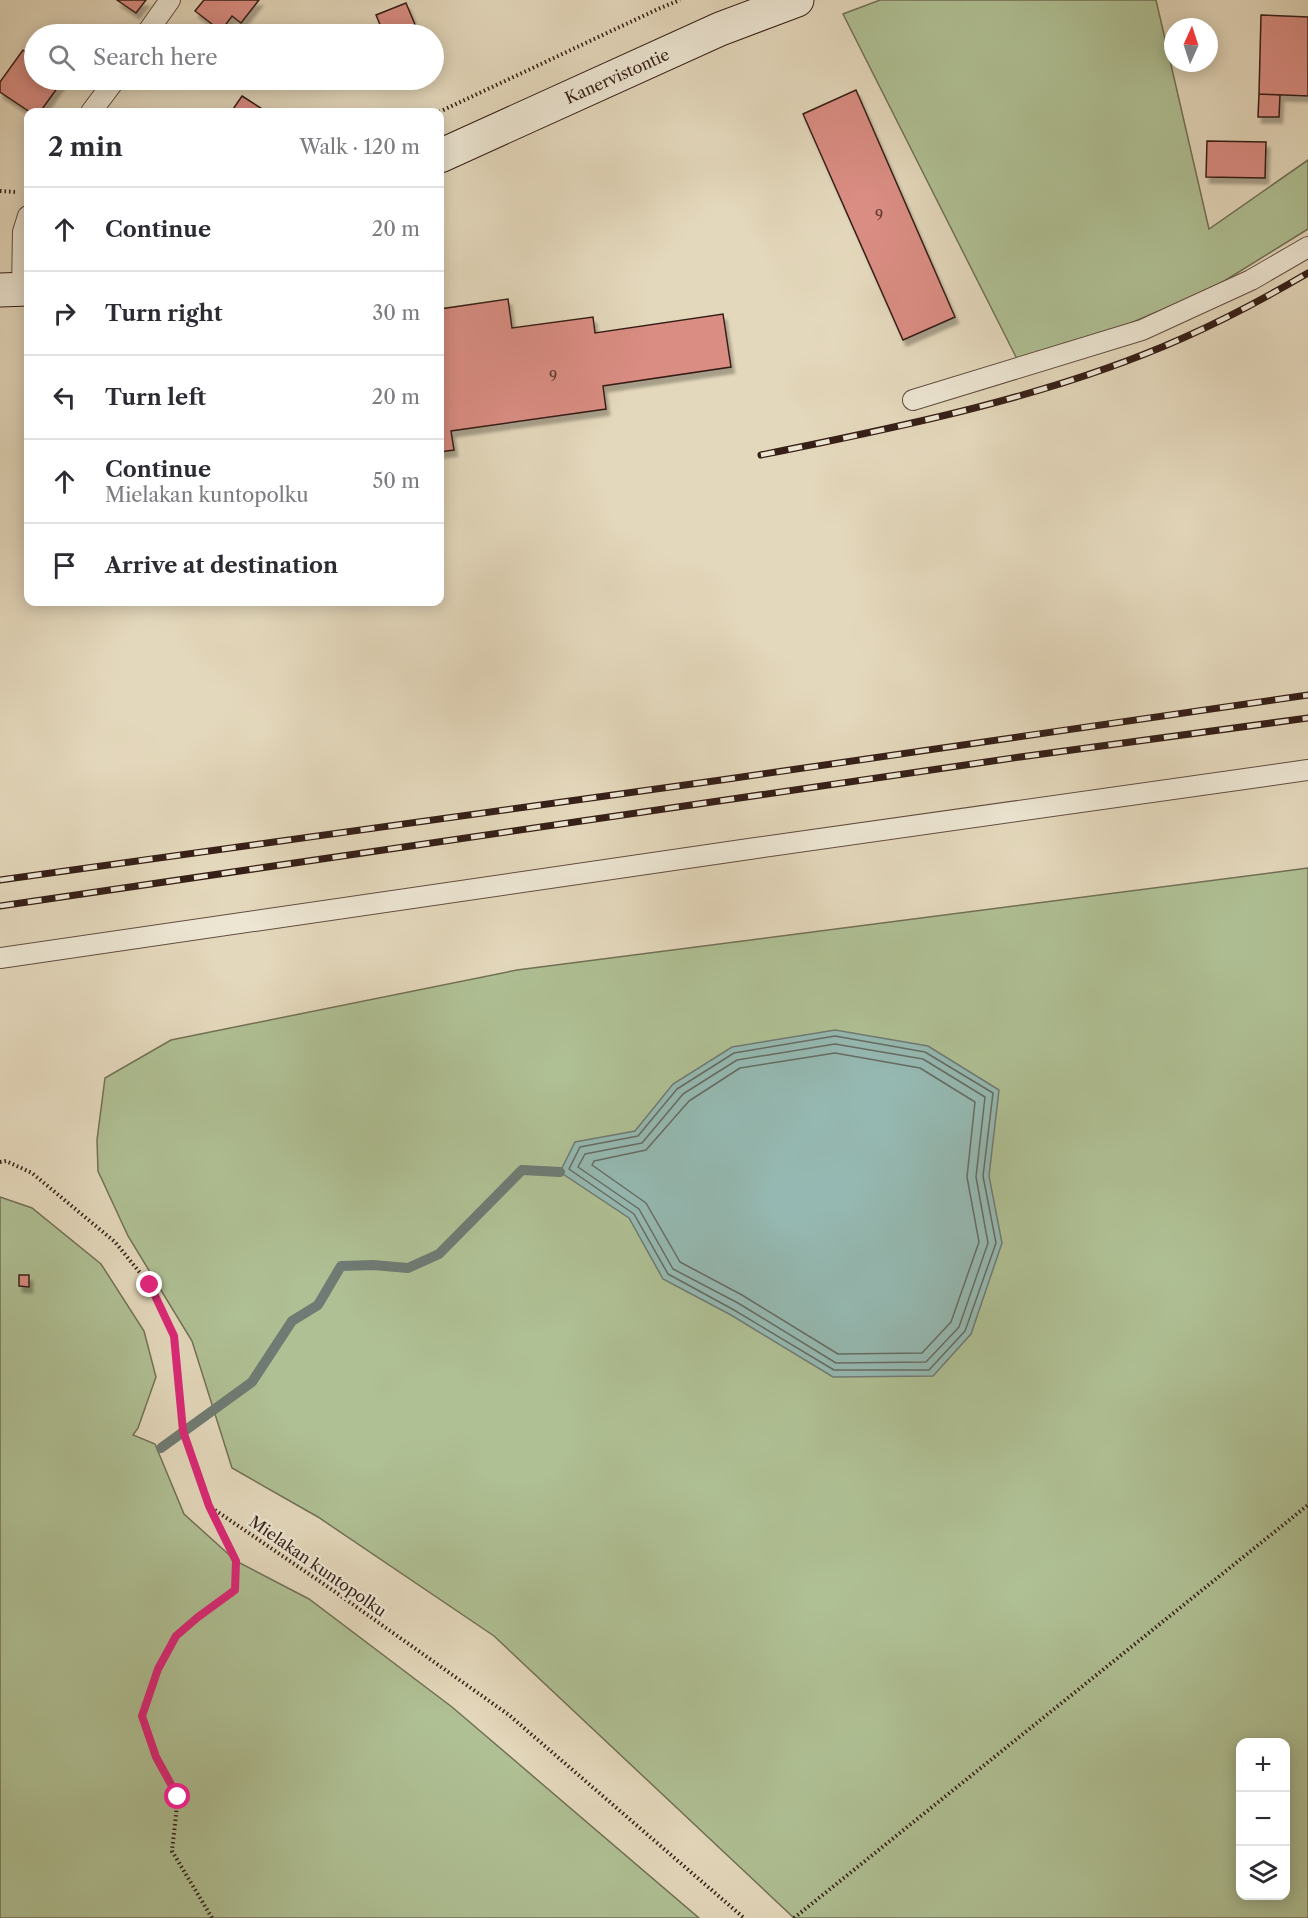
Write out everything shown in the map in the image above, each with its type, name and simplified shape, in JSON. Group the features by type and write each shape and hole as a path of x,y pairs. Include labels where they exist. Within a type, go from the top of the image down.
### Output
{"street":[{"name":"Kanervistontie","path":"444,154 720,29 797,0"}],"lane":[{"path":"153,24 170,0"},
{"path":"95,108 108,90"},
{"path":"17,290 24,229"},
{"path":"913,400 1142,330 1305,254"},
{"path":"0,958 1308,770"}],"path":[{"path":"444,110 680,0"},
{"path":"0,1162 6,1161 32,1173 115,1242 150,1285 174,1336 183,1431 209,1506 236,1561 235,1590 176,1636 158,1669 142,1716 156,1757 178,1797 172,1851 212,1918"},
{"path":"794,1918 1308,1505"},
{"name":"Mielakan kuntopolku","path":"209,1506 509,1715 744,1918"}],"green space":[{"path":"880,0 1156,0 1164,35 1164,72 1173,72 1209,229 1308,160 1308,229 1213,288 1084,343 1017,359 843,14"},
{"path":"1308,868 1308,1918 794,1918 494,1636 318,1517 232,1468 192,1341 128,1236 98,1171 97,1140 105,1078 171,1040 517,970"},
{"path":"0,1197 32,1208 101,1264 144,1331 156,1377 138,1428 133,1435 155,1444 184,1514 236,1561 309,1599 452,1707 699,1918 0,1918"}],"water":[{"path":"835,1030 928,1046 999,1090 989,1176 1002,1243 971,1334 933,1376 833,1377 731,1315 663,1279 629,1218 560,1172 575,1142 635,1131 673,1084 732,1047"}],"building":[{"path":"117,0 146,0 136,13"},
{"path":"204,0 259,0 241,23 232,16 226,24 212,24 195,11"},
{"path":"406,3 415,24 380,24 376,15"},
{"path":"1261,15 1308,17 1308,96 1259,94"},
{"path":"23,50 24,90 56,90 43,108 24,108 0,92 0,82"},
{"path":"856,90 955,317 903,340 803,114"},
{"path":"1259,94 1280,95 1279,117 1258,117"},
{"path":"242,96 261,108 234,108"},
{"path":"1207,141 1266,142 1265,178 1206,177"},
{"path":"508,299 512,328 593,317 595,333 723,314 731,367 603,386 606,409 451,431 454,450 444,451 444,308"},
{"path":"19,1275 29,1275 29,1287 19,1286"}],"waterway":[{"path":"161,1448 252,1382 292,1321 318,1305 341,1266 373,1265 408,1268 439,1254 522,1170 560,1172"}],"railway":[{"path":"761,455 975,408 1082,377 1133,359 1199,331 1308,273"},
{"path":"0,880 721,780 1308,695"},
{"path":"0,906 1020,757 1308,718"}],"route":[{"path":"150,1285 174,1336 183,1431 209,1506 236,1561 235,1590 176,1636 158,1669 142,1716 156,1757 178,1797"}]}
